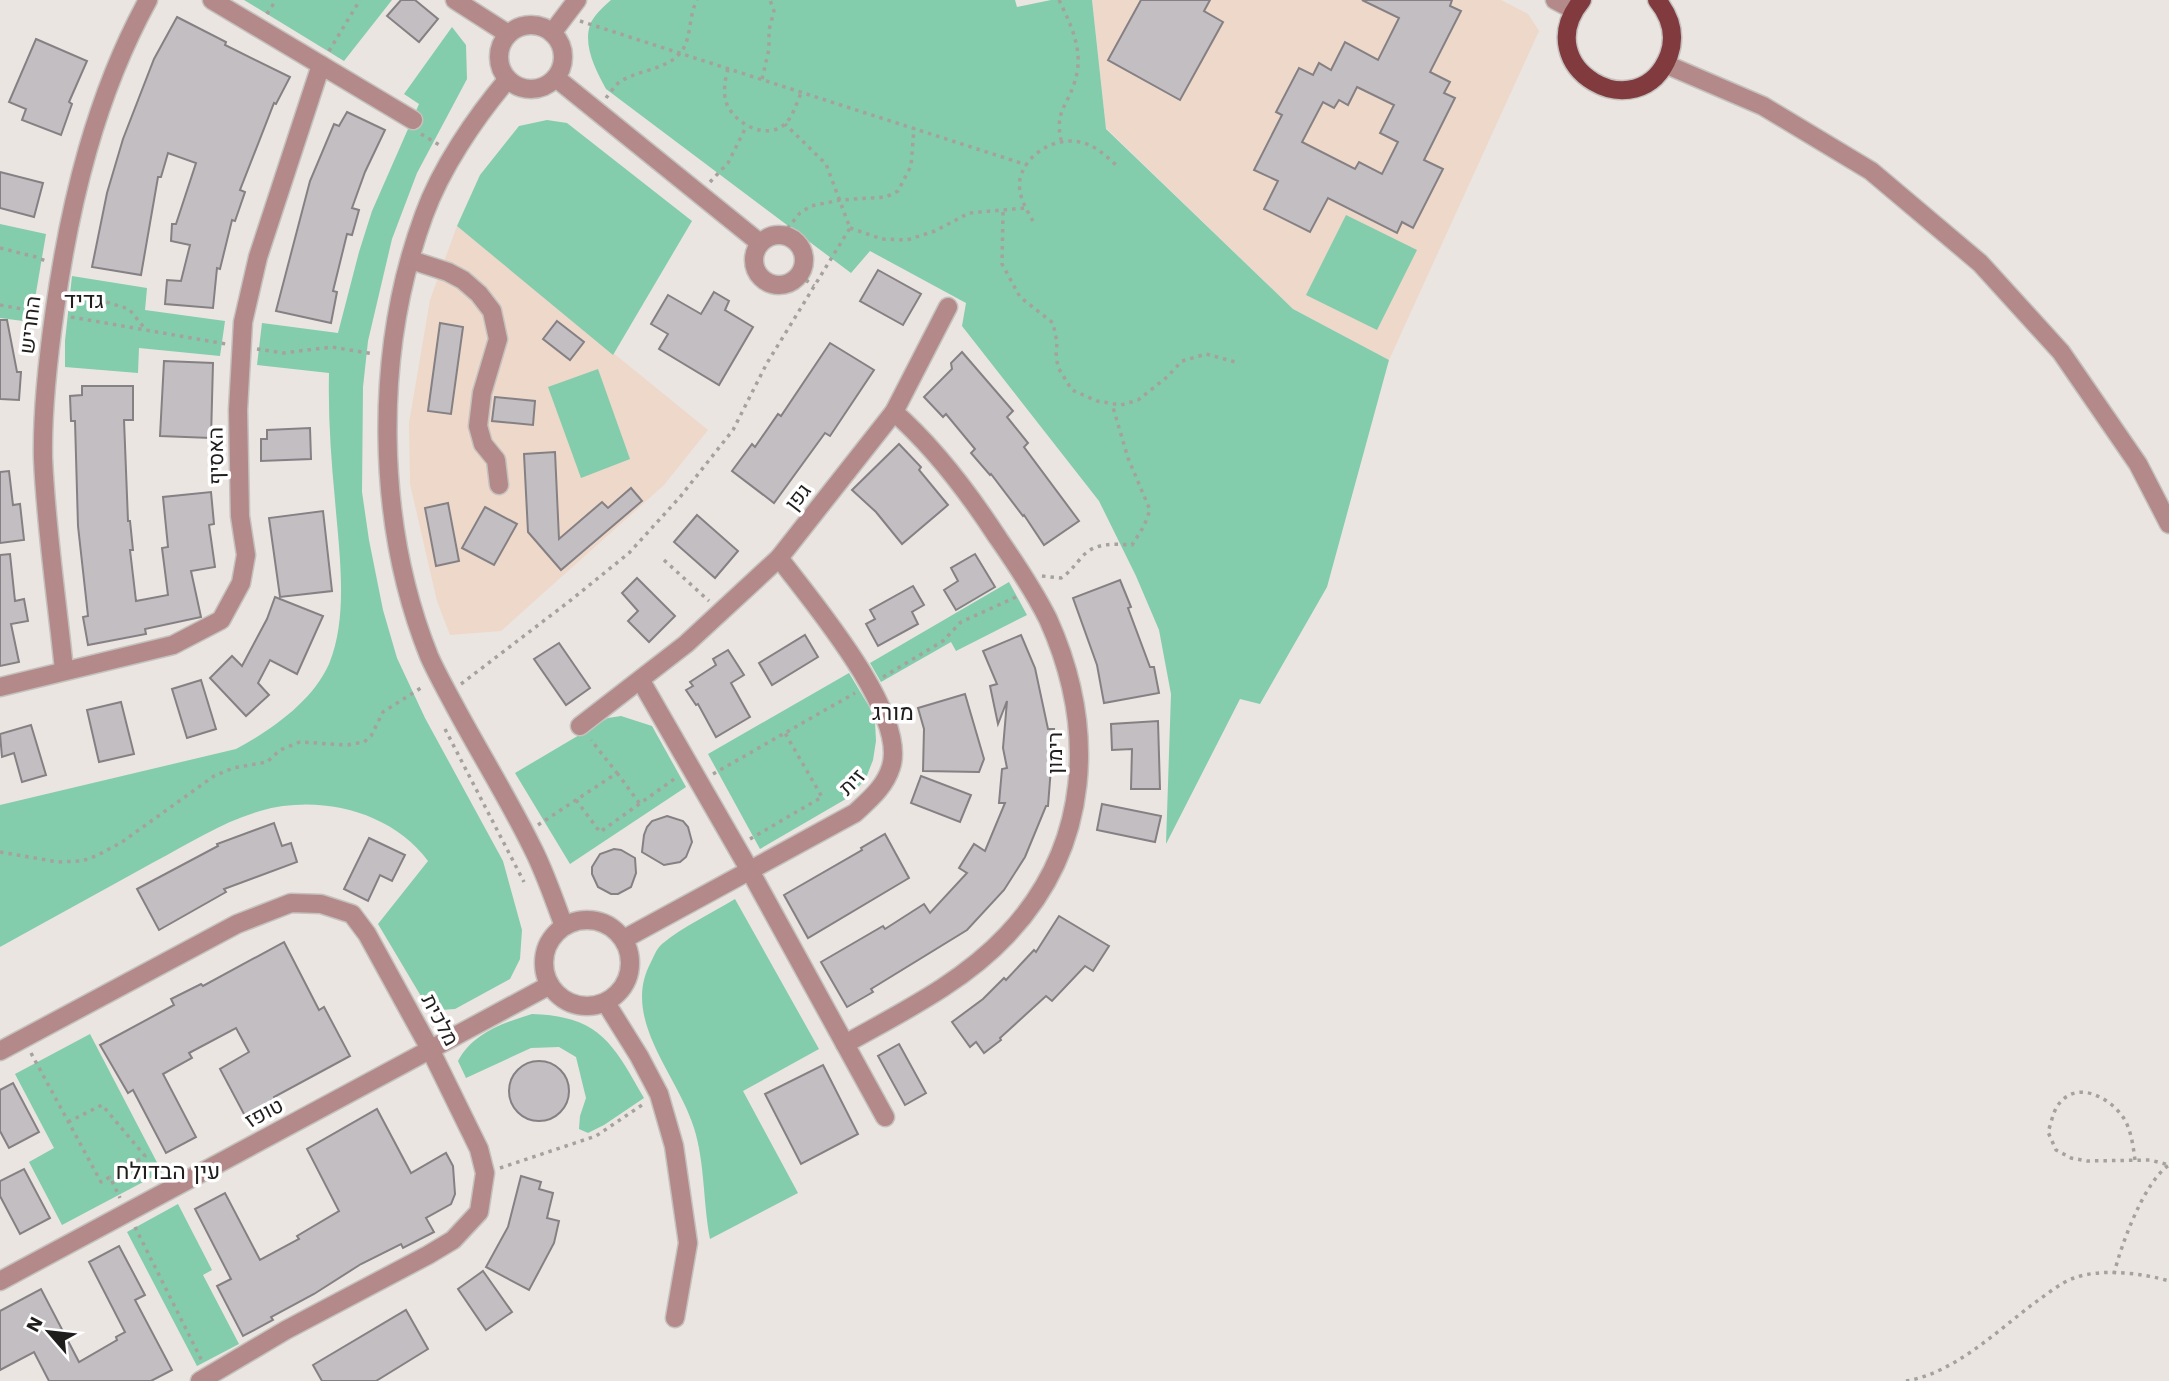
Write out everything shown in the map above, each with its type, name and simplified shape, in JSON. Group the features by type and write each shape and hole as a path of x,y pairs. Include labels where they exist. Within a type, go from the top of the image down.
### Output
{"main road":[{"path":"1578,5 1567,27 1567,46 1573,63 1596,85 1622,90 1635,88 1657,74 1665,64 1672,47 1672,29 1666,11 1657,0"}],"street":[{"name":"החריש","path":"64,670 43,457 48,348 81,165 135,24 148,0"},
{"path":"212,0 413,120"},
{"path":"455,0 508,34"},
{"path":"552,33 577,0"},
{"path":"1555,0 1578,5"},
{"path":"533,25 552,33 561,45 563,56 562,68 556,78 548,86 530,90 519,88 507,80 498,60 499,49 508,34 522,26 533,25"},
{"path":"1665,64 1763,106 1871,171 1980,263 2061,352 2138,464 2169,524"},
{"name":"האסיף","path":"0,687 173,645 221,620 241,583 246,555 240,503 237,410 243,322 258,257 321,65"},
{"path":"556,78 760,243"},
{"path":"507,80 484,108 454,155 424,214 393,335 387,420 390,488 402,569 429,656 525,834 564,926"},
{"path":"782,234 799,244 804,260 799,275 791,282 783,284 765,281 754,264 760,243 773,235 782,234"},
{"path":"411,260 463,280 479,294 492,311 498,339 482,393 478,426 483,444 496,460 499,485"},
{"name":"גפן","path":"580,726 641,681 722,613 779,558 894,412 948,307"},
{"name":"רימון","path":"845,1044 931,996 975,965 1015,926 1044,887 1055,867 1072,818 1079,780 1077,712 1069,679 1048,619 969,493 914,430 894,412"},
{"name":"זית","path":"624,939 855,813 873,797 892,766 894,751 887,718 851,654 779,558"},
{"path":"641,681 737,846 886,1117"},
{"name":"מלכית","path":"0,1051 237,924 291,903 321,904 352,914 367,934 430,1049 479,1149 485,1173 479,1212 453,1240 399,1272 286,1330 200,1381"},
{"path":"584,919 597,920 612,927 624,939 631,957 630,973 623,988 606,1003 592,1007 577,1006 565,1001 550,985 544,968 545,951 553,936 564,926 584,919"},
{"name":"טופז","path":"0,1281 550,985"},
{"path":"606,1003 659,1094 674,1146 688,1243 674,1318"}],"path":[{"path":"321,65 360,0"},
{"path":"597,111 616,85 671,60 680,53 688,40 689,21 697,0"},
{"path":"762,79 769,49 769,30 775,11 770,0"},
{"path":"1059,0 1077,37 1075,83 1058,124 1061,140"},
{"path":"565,16 1027,165"},
{"path":"728,68 725,82 726,102 746,127 773,129 785,124 801,92"},
{"path":"413,120 421,134 454,155"},
{"path":"785,124 826,164 850,228"},
{"path":"697,192 728,163 746,127"},
{"path":"782,234 800,213 811,206 840,200 886,197 898,191 911,166 914,128"},
{"path":"1033,220 1025,208 1020,192 1020,178 1027,165 1045,146 1061,140 1083,142 1098,149 1116,165"},
{"path":"850,228 882,239 908,240 936,231 969,213 1025,208"},
{"path":"1003,212 1002,264 1020,297 1053,323 1059,369 1072,390 1097,401 1121,405 1138,400 1182,361 1206,354 1239,363"},
{"path":"0,852 58,862 82,861 122,842 223,772 255,762 267,762 280,750 300,742 347,745 364,742 371,736 383,712 444,685 571,600 629,553 680,497 733,430 767,363 850,228"},
{"path":"0,248 36,257 59,277 129,309 146,330"},
{"path":"799,275 814,286"},
{"path":"0,305 283,353 332,346 393,357"},
{"path":"576,800 600,832 640,804 785,733 868,686 943,641 961,622 983,614 1027,582 1061,578 1073,570 1082,556 1100,544 1132,545 1150,510 1128,458 1112,404"},
{"path":"664,560 722,613"},
{"path":"580,726 640,804"},
{"path":"737,846 822,797 785,733"},
{"path":"525,834 617,773"},
{"path":"2114,1274 2121,1246 2149,1186 2158,1172 2169,1165 2150,1160 2087,1161 2071,1158 2056,1150 2048,1132 2057,1106 2072,1093 2085,1091 2103,1099 2123,1117 2132,1139 2135,1160"},
{"path":"485,1173 597,1136 659,1094"},
{"path":"68,1122 102,1105 145,1156 110,1177"},
{"path":"1906,1381 1919,1379 1960,1358 2074,1278 2141,1273 2169,1281"}],"shaded area":[{"path":"1092,0 1501,0 1528,14 1539,31 1389,360 1293,309 1106,128"},
{"path":"457,226 708,430 664,485 501,631 450,635 437,601 410,484 409,423 430,300"}],"green space":[{"path":"244,0 392,0 344,61"},
{"path":"611,0 1015,0 1017,7 1051,0 1092,0 1106,129 1293,309 1389,360 1327,587 1260,704 1240,699 1166,844 1171,694 1159,630 1099,501 962,326 966,303 870,251 851,273 606,89 592,58 588,33 594,18"},
{"path":"452,27 466,45 467,79 417,173 392,239 368,341 363,387 362,492 383,610 397,658 425,718 503,861 522,930 520,959 510,979 455,1009 428,1008 378,924 428,861 413,844 374,819 329,806 306,805 260,811 219,827 0,947 0,805 236,749 289,714 312,691 329,664 339,625 341,583 330,437 329,373 257,365 262,323 338,333 372,211 419,104 404,94"},
{"path":"547,120 567,123 692,221 613,355 457,226 480,175 519,126"},
{"path":"1346,215 1417,250 1377,330 1306,295"},
{"path":"0,224 46,234 31,322 0,318"},
{"path":"72,276 147,288 145,310 225,321 220,356 139,348 138,373 65,367"},
{"path":"598,369 630,459 581,478 548,387"},
{"path":"1009,582 1027,615 956,651 951,642 881,682 870,663"},
{"path":"849,673 870,708 875,722 873,760 866,778 851,796 760,849 708,754"},
{"path":"621,716 652,726 686,787 570,864 515,773 608,718"},
{"path":"735,899 819,1049 743,1091 798,1193 710,1239 698,1141 686,1108 647,1026 642,1005 643,983 662,944"},
{"path":"532,1014 574,1020 602,1036 623,1062 644,1098 588,1133 579,1129 586,1098 576,1057 559,1047 531,1048 466,1078 458,1061 472,1043 500,1025"},
{"path":"90,1034 162,1172 62,1225 29,1162 54,1148 15,1074"},
{"path":"178,1204 212,1270 203,1275 239,1344 197,1366 127,1232"}],"building":[{"path":"401,0 415,0 438,19 419,42 387,16"},
{"path":"1141,0 1210,0 1204,11 1223,22 1180,100 1108,60"},
{"path":"1362,0 1452,0 1450,6 1461,11 1430,72 1450,82 1444,93 1455,98 1424,160 1443,169 1413,228 1402,222 1397,233 1328,198 1310,232 1264,209 1278,181 1254,170 1282,115 1276,112 1299,68 1313,75 1319,63 1331,70 1345,42 1378,60 1399,18","holes":["1357,87 1394,105 1380,133 1398,142 1382,174 1359,162 1355,169 1302,142 1323,102 1334,108 1339,100 1348,105"]},
{"path":"177,17 226,42 225,45 290,77 276,104 274,103 240,190 245,192 235,221 232,220 220,269 217,268 213,308 165,304 167,280 181,281 190,245 171,241 172,224 176,224 196,163 168,153 161,177 158,177 141,275 92,267 107,193 123,139 154,59"},
{"path":"36,39 87,61 69,102 72,104 61,135 22,120 26,109 9,102"},
{"path":"347,112 385,130 352,208 359,210 352,235 347,234 333,291 337,292 331,323 276,311 310,181 334,124 339,126"},
{"path":"0,172 43,183 34,217 0,208"},
{"path":"878,270 921,294 903,325 860,301"},
{"path":"714,292 729,301 725,310 753,327 719,385 659,349 668,334 651,324 668,295 701,314"},
{"path":"0,320 7,320 17,372 21,372 19,400 0,399"},
{"path":"557,321 584,342 570,360 543,339"},
{"path":"440,323 463,327 451,414 428,411"},
{"path":"830,343 874,370 830,436 825,433 774,503 732,471 752,444 755,447 778,414 781,416"},
{"path":"962,352 1013,411 1007,417 1028,443 1024,447 1079,521 1044,545 1024,515 971,453 975,449 946,414 943,417 924,397 952,369 951,363"},
{"path":"164,361 213,363 211,438 160,436"},
{"path":"82,386 133,386 133,420 124,420 128,521 136,601 168,595 162,548 168,547 163,497 211,492 214,524 209,525 215,567 191,571 201,617 145,629 146,634 88,645 83,617 88,616 78,526 75,421 71,421 70,396 82,395"},
{"path":"495,397 535,401 533,425 492,421"},
{"path":"310,428 311,459 261,461 261,439 267,439 267,430"},
{"path":"899,444 921,467 919,470 948,505 902,544 876,512 852,490"},
{"path":"555,452 559,539 602,502 608,508 631,488 642,501 561,570 528,532 524,454"},
{"path":"9,471 13,505 20,504 24,540 0,543 0,472"},
{"path":"448,503 459,561 436,566 425,508"},
{"path":"485,507 517,524 494,565 462,548"},
{"path":"323,511 332,591 280,597 269,518"},
{"path":"697,515 738,551 715,578 674,542"},
{"path":"10,554 15,601 24,599 28,621 11,624 19,662 0,666 0,555"},
{"path":"975,554 995,587 956,610 944,590 958,581 951,568"},
{"path":"637,578 675,616 649,642 628,621 638,611 622,593"},
{"path":"1120,580 1150,667 1154,667 1159,693 1104,703 1097,665 1073,598"},
{"path":"913,586 924,605 912,612 918,624 878,646 866,624 875,619 870,610"},
{"path":"275,597 323,616 297,674 270,660 258,683 269,695 246,716 210,678 232,656 242,666 267,619"},
{"path":"805,635 818,657 772,685 759,663"},
{"path":"1021,635 1035,668 1048,729 1054,729 1048,806 1025,857 1004,890 967,930 871,989 873,992 847,1007 821,962 883,926 885,929 924,904 930,913 967,873 959,868 974,844 985,851 1005,803 999,803 1002,769 1007,768 1003,748 1007,701 998,724 990,686 997,684 983,651"},
{"path":"559,643 590,688 566,705 534,659"},
{"path":"728,650 744,675 731,683 750,717 716,737 698,704 696,705 686,690 693,686 690,682 716,665 713,659"},
{"path":"201,680 216,729 187,738 172,689"},
{"path":"965,694 984,759 979,772 923,771 924,729 918,708"},
{"path":"121,702 134,754 99,762 87,710"},
{"path":"1158,721 1160,789 1131,789 1132,749 1112,750 1111,724"},
{"path":"31,725 46,775 22,782 14,753 2,757 0,734"},
{"path":"921,776 971,795 960,822 911,803"},
{"path":"1102,804 1161,816 1155,842 1097,830"},
{"path":"667,816 683,821 688,827 692,842 686,857 680,862 664,865 642,852 647,827 652,821"},
{"path":"274,823 282,846 291,843 297,862 224,889 226,892 159,930 137,889 218,846 217,844"},
{"path":"885,834 909,878 808,938 784,895"},
{"path":"369,838 405,855 392,881 380,875 368,901 344,889"},
{"path":"614,849 635,858 636,873 631,887 618,894 611,894 598,887 592,874 592,867 600,854"},
{"path":"1059,916 1109,946 1093,971 1085,966 1052,1001 1046,996 984,1053 976,1042 970,1047 952,1022 983,999 1004,978 1006,980 1034,950 1036,952"},
{"path":"284,942 319,1010 324,1007 350,1056 274,1097 275,1100 245,1116 220,1069 249,1052 236,1028 189,1053 192,1058 163,1074 196,1137 166,1153 133,1090 128,1093 100,1045 174,1005 171,999 201,984 203,986"},
{"path":"899,1044 926,1093 905,1105 878,1056"},
{"path":"539,1061 556,1066 564,1074 569,1091 564,1108 556,1116 539,1121 522,1116 514,1108 509,1091 514,1074 522,1066"},
{"path":"823,1065 858,1134 801,1164 765,1094"},
{"path":"13,1083 39,1132 9,1148 0,1131 0,1090"},
{"path":"377,1109 411,1173 446,1153 453,1166 455,1194 451,1204 426,1218 434,1232 403,1248 401,1244 361,1264 243,1336 217,1286 231,1279 195,1209 225,1193 260,1260 299,1239 297,1236 339,1211 307,1149"},
{"path":"24,1169 50,1218 20,1234 0,1196 0,1181"},
{"path":"521,1176 541,1182 539,1189 553,1193 547,1218 559,1221 554,1243 529,1290 486,1267 508,1227"},
{"path":"119,1246 145,1295 135,1300 172,1370 151,1381 49,1381 34,1352 0,1370 0,1311 41,1289 79,1362 117,1340 116,1337 125,1332 89,1262"},
{"path":"483,1271 512,1312 486,1330 458,1289"},
{"path":"406,1310 428,1349 376,1381 322,1381 313,1365"}],"district":[{"name":"גדיד","path":"84,300"},
{"name":"מורג","path":"893,712"},
{"name":"עין הבדולח","path":"168,1171"}]}
